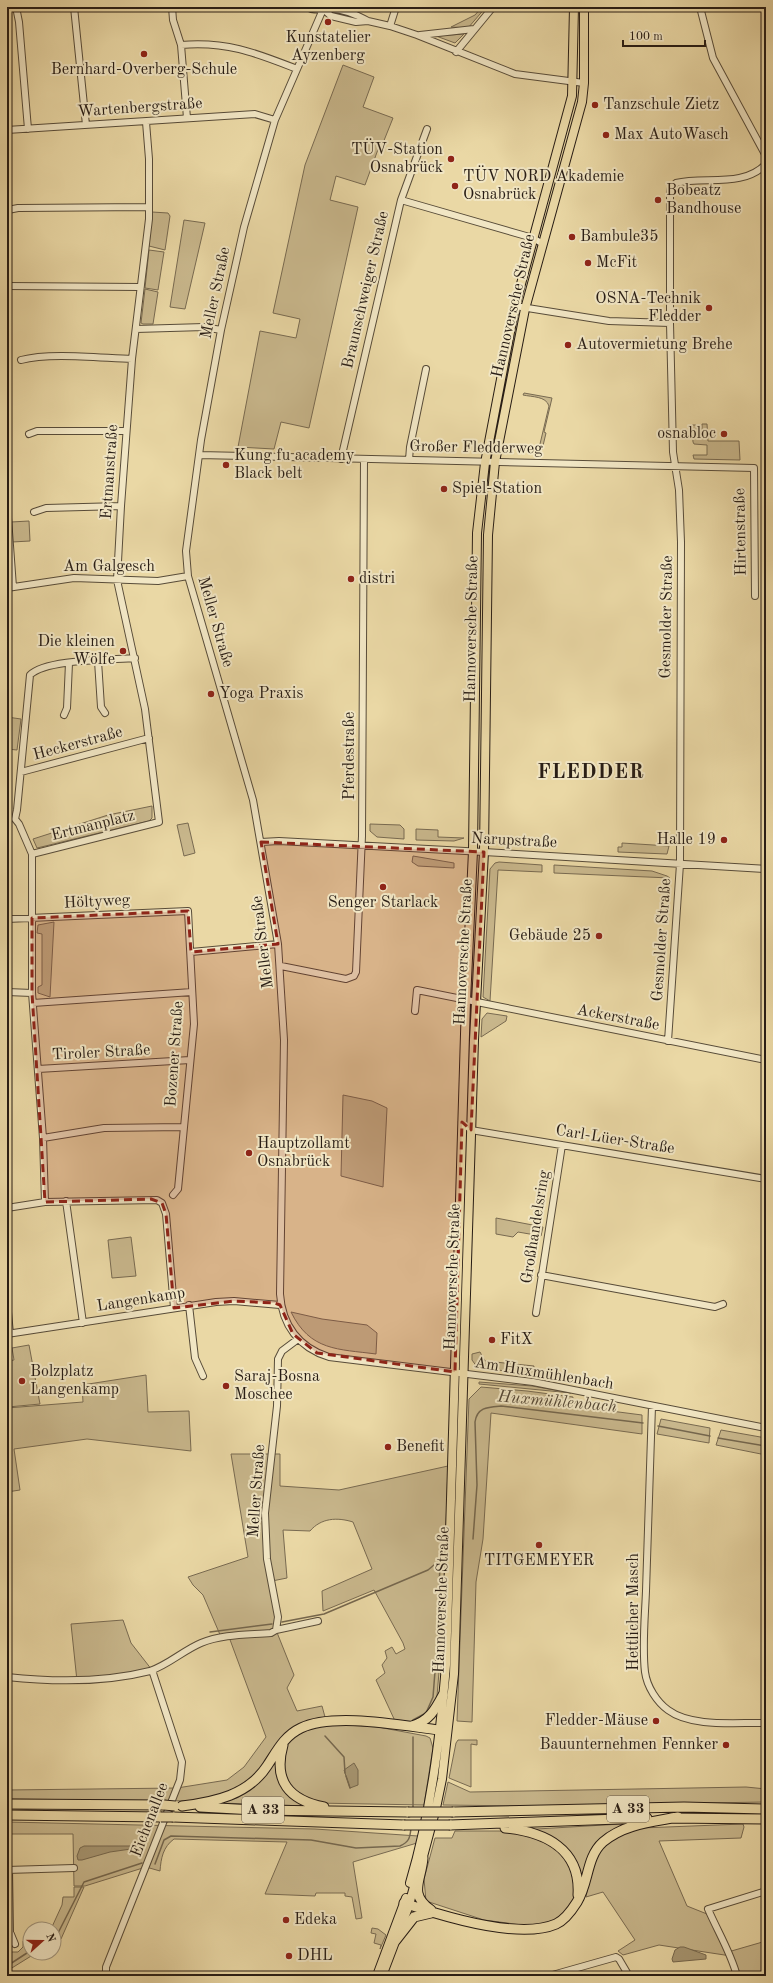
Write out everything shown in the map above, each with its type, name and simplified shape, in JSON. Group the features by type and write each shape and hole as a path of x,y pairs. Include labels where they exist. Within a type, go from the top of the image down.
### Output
{"highway":[{"path":"410,1727 422,1723 430,1717 443,1695"},
{"path":"179,1806 214,1801 243,1789 255,1780 263,1771 285,1740 302,1728 327,1722 354,1721 444,1731"},
{"path":"285,1740 279,1760 280,1771 287,1788 302,1801 343,1811"},
{"name":"A 33","path":"7,1804 164,1805 254,1810 408,1812 766,1809"},
{"name":"A 33","path":"7,1815 173,1817 404,1825 450,1825 678,1817 766,1819"},
{"path":"407,1904 485,1925 517,1928 542,1928 558,1923 571,1911 578,1900 595,1851 602,1842 630,1826 678,1817"},
{"path":"470,1824 520,1830 549,1839 563,1850 575,1867 579,1887 578,1900"},
{"path":"423,1858 417,1890 418,1896 425,1905 438,1913"},
{"path":"396,1940 414,1917 425,1913 438,1913"}],"main road":[{"name":"Hannoversche Straße","path":"407,1904 429,1808 444,1731 443,1695 447,1632 466,1001 474,851 477,533 485,463 515,306 572,96 574,7"},
{"name":"Hannoversche Straße","path":"407,1904 423,1858 436,1808 455,1647 475,1003 484,852 488,535 496,462 525,309 582,102 584,83 584,7"},
{"path":"382,1976 396,1940 407,1904"},
{"path":"377,1976 407,1904"}],"street":[{"path":"16,7 19,22 28,129"},
{"path":"74,7 86,125"},
{"path":"172,7 173,20 181,45 187,118"},
{"path":"307,7 312,10 322,8 357,14 368,21 390,26 417,35 456,52 515,74 573,83 584,83"},
{"path":"390,26 396,7"},
{"path":"456,52 493,7"},
{"path":"700,7 713,58 766,156"},
{"name":"Meller Straße","path":"280,1305 284,1040 281,966 261,842 252,800 188,576 186,550 199,455 221,330 244,227 275,120 322,8"},
{"path":"417,35 474,29"},
{"path":"181,45 198,44 231,46 297,69"},
{"name":"Wartenbergstraße","path":"7,130 255,114 275,120"},
{"name":"Ertmanstraße","path":"146,122 149,159 149,219 132,359 120,506 117,580 135,658 149,738 159,822"},
{"name":"Braunschweiger Straße","path":"342,458 401,200 427,129"},
{"name":"Gesmolder Straße","path":"668,1041 680,864 681,542 680,501 673,452 670,323 670,193 671,187 676,183 722,180 745,176 759,171 766,164"},
{"path":"401,200 533,238 543,244"},
{"path":"8,210 18,208 148,207"},
{"path":"7,286 140,287"},
{"path":"515,306 525,309 609,321 670,323"},
{"path":"136,329 204,327 221,330"},
{"path":"21,360 30,358 71,357 132,359"},
{"path":"409,460 410,447 426,369"},
{"path":"29,434 37,431 126,431"},
{"name":"Großer Fledderweg","path":"199,455 485,463 496,462 754,468"},
{"name":"Pferdestraße","path":"281,966 346,979 354,976 356,972 363,784 364,459"},
{"name":"Hirtenstraße","path":"754,468 755,596"},
{"path":"34,512 46,508 120,506"},
{"path":"8,518 10,587"},
{"name":"Am Galgesch","path":"10,587 74,578 158,581 188,576"},
{"path":"21,772 30,675 34,671 48,666 69,663 135,658"},
{"path":"98,661 101,706 105,714"},
{"path":"64,715 67,708 69,663"},
{"name":"Heckerstraße","path":"15,819 18,810 21,772 149,738"},
{"path":"7,819 15,819 19,824 32,854 32,993 43,1138 45,1202"},
{"name":"Ertmanplatz","path":"32,854 159,822"},
{"name":"Narupstraße","path":"261,842 279,841 474,851 766,869"},
{"name":"Höltyweg","path":"7,919 188,911"},
{"name":"Bozener Straße","path":"173,1195 178,1189 194,1024 188,911"},
{"path":"191,952 278,944"},
{"name":"Hannoversche Straße","path":"415,1011 417,990 466,1001"},
{"path":"7,992 32,993"},
{"path":"33,1003 192,992"},
{"name":"Ackerstraße","path":"466,1001 766,1060"},
{"name":"Tiroler Straße","path":"38,1069 190,1060"},
{"path":"462,1122 471,1130"},
{"name":"Bozener Straße","path":"43,1138 104,1128 183,1127"},
{"name":"Carl-Lüer-Straße","path":"471,1130 766,1179"},
{"name":"Großhandelsring","path":"536,1313 562,1145"},
{"path":"7,1208 45,1202 66,1201 151,1199 162,1203 166,1214 174,1308"},
{"path":"66,1201 83,1323"},
{"path":"541,1275 715,1307 723,1304"},
{"path":"7,1301 9,1334"},
{"name":"Langenkamp","path":"9,1334 189,1305 234,1301 280,1305"},
{"path":"189,1305 195,1358 204,1376"},
{"name":"Am Huxmühlenbach","path":"280,1305 288,1327 298,1339 317,1353 329,1357 533,1382 766,1428"},
{"name":"Meller Straße","path":"276,1630 278,1617 267,1559 265,1513 277,1406 278,1359 280,1354 298,1339"},
{"name":"Hettlicher Masch","path":"652,1406 646,1581 645,1673 647,1680 660,1703 678,1716 691,1720 766,1723"},
{"path":"7,1677 77,1681 120,1677 152,1670 201,1643 221,1637 271,1633 276,1630 318,1621"},
{"name":"Eichenallee","path":"106,1976 106,1967 180,1780 182,1762 152,1670"},
{"path":"15,1944 10,1932 8,1870 74,1868"},
{"path":"737,1976 732,1956 724,1947 708,1909 766,1891"},
{"path":"549,1976 616,1957 619,1959 629,1976"}],"highlighted area":[{"path":"261,842 484,852 471,1130 462,1122 455,1372 317,1353 293,1334 280,1305 275,1303 234,1301 174,1308 166,1214 162,1203 151,1199 45,1202 32,993 32,918 188,911 191,952 278,944"}],"shaded area":[{"path":"482,7 486,7 468,28 451,27 475,15"},
{"path":"464,34 455,43 436,36"},
{"path":"343,65 374,77 363,107 393,118 383,143 380,144 365,185 336,176 330,200 358,207 309,428 281,422 274,449 238,447 260,331 296,338 300,319 273,313 305,165"},
{"path":"152,212 168,213 170,216 165,250 149,246"},
{"path":"184,220 205,223 185,309 170,307"},
{"path":"149,250 164,252 158,290 145,288"},
{"path":"145,289 158,292 153,324 141,323"},
{"path":"524,393 552,398 544,432 546,433 542,450 537,449 540,444 549,406 545,400 523,395"},
{"path":"702,424 707,424 708,441 739,441 740,460 694,459 693,455 707,455 707,445 694,444 693,442 692,425 696,425 697,429 702,429"},
{"path":"29,521 30,541 12,542 11,522"},
{"path":"7,717 21,719 17,750 7,749"},
{"path":"152,806 152,818 149,821 37,848 33,839 108,815"},
{"path":"188,823 195,853 184,856 177,825"},
{"path":"370,824 400,825 404,829 404,839 377,837 370,831"},
{"path":"416,829 438,830 438,837 464,838 454,841 416,840"},
{"path":"622,843 669,846 667,854 618,852 618,847 622,847"},
{"path":"413,856 454,863 454,868 418,866 412,862"},
{"path":"495,863 542,865 542,872 498,870 490,1001 483,997 490,869"},
{"path":"554,865 652,871 670,878 554,873"},
{"path":"54,922 50,997 38,993 38,987 42,985 42,934 37,933 38,925"},
{"path":"487,1013 507,1016 506,1021 481,1037 482,1019"},
{"path":"343,1095 372,1101 387,1108 383,1187 341,1176"},
{"path":"464,1141 468,1141 462,1355 460,1355 462,1290 460,1273"},
{"path":"496,1218 543,1227 541,1236 518,1232 513,1237 496,1234"},
{"path":"131,1237 136,1276 112,1278 108,1240"},
{"path":"291,1312 322,1319 367,1325 377,1333 376,1354 349,1351 326,1346 307,1334"},
{"path":"29,1345 40,1404 8,1407 7,1361 14,1360 12,1348"},
{"path":"480,1352 485,1361 534,1366 533,1375 477,1367 472,1360 472,1354"},
{"path":"146,1375 148,1412 189,1411 191,1451 87,1439 14,1449 20,1490 7,1492 7,1408 83,1402 82,1385"},
{"path":"479,1382 532,1386 571,1393 479,1384"},
{"path":"481,1387 573,1397 572,1406 642,1415 642,1434 491,1413 483,1539 476,1582 472,1722 457,1721 469,1399"},
{"path":"661,1419 710,1428 709,1443 657,1434"},
{"path":"721,1430 766,1438 766,1455 716,1445"},
{"path":"231,1454 280,1454 280,1486 339,1490 448,1466 443,1624 437,1696 432,1711 412,1722 395,1721 376,1680 385,1673 382,1665 387,1658 385,1651 392,1647 396,1654 405,1649 374,1590 323,1611 322,1591 372,1569 353,1522 341,1519 324,1521 319,1523 310,1531 283,1530 287,1578 272,1581 278,1617 276,1630 294,1675 287,1688 297,1711 322,1706 325,1717 298,1725 261,1771 228,1795 195,1801 7,1799 7,1790 177,1788 227,1780 244,1767 266,1737 229,1637 221,1637 203,1595 193,1585 188,1577 248,1557"},
{"path":"123,1620 131,1643 152,1670 77,1681 71,1624"},
{"path":"329,1724 378,1727 430,1738 433,1748 424,1805 315,1803 304,1800 286,1782 283,1757 286,1747 290,1741 301,1733"},
{"path":"458,1740 477,1740 477,1745 471,1744 471,1787 449,1778 456,1743"},
{"path":"278,1753 278,1773 307,1806 220,1803 244,1793"},
{"path":"354,1763 358,1770 358,1785 350,1788 344,1770"},
{"path":"448,1782 470,1792 746,1787 766,1789 766,1802 523,1806 443,1805"},
{"path":"7,1822 315,1829 418,1836 417,1843 353,1862 362,1918 356,1919 352,1897 345,1896 345,1893 316,1893 315,1896 265,1894 287,1842 174,1839 170,1842 163,1853 160,1871 146,1867 85,1886 74,1886 73,1834 7,1834"},
{"path":"621,1824 630,1826 602,1842 579,1887 563,1850 520,1830"},
{"path":"743,1824 744,1827 741,1838 659,1841 687,1906 707,1914 728,1952 766,1941 766,1976 737,1976 731,1956 659,1945 623,1955 618,1951 635,1940 603,1892 586,1897 592,1865 604,1846 616,1837 641,1828"},
{"path":"455,1831 512,1831 548,1842 570,1861 577,1886 574,1899 562,1916 553,1922 530,1926 484,1920 426,1901 424,1879 435,1838 452,1838"},
{"path":"84,1846 137,1846 138,1848 110,1852 78,1860 77,1856 80,1848"},
{"path":"74,1887 84,1887 62,1937 62,1921 55,1921 62,1905 63,1897 74,1897"},
{"path":"372,1928 378,1929 386,1935 380,1949 381,1945 374,1943 376,1934 371,1933"},
{"path":"680,1947 706,1955 706,1959 673,1962 672,1959 675,1950"},
{"path":"22,1948 23,1961 7,1971 8,1952 18,1952"}],"waterway":[{"name":"Huxmühlenbach","path":"473,1539 477,1485 475,1422 478,1413 484,1409 501,1406 643,1423"},
{"name":"Huxmühlenbach","path":"658,1426 710,1436"},
{"name":"Huxmühlenbach","path":"718,1438 766,1446"},
{"name":"Huxmühlenbach","path":"282,1622 324,1614 428,1570 440,1560"},
{"path":"413,1720 426,1713 433,1697 438,1633 440,1560"},
{"name":"Huxmühlenbach","path":"210,1632 272,1624"},
{"path":"325,1736 344,1757 345,1773"},
{"path":"413,1737 413,1809"},
{"path":"346,1776 350,1788"},
{"path":"155,1864 164,1840 171,1836 311,1840 356,1848 400,1846 408,1839 411,1828"},
{"path":"62,1925 84,1882 142,1863"},
{"path":"7,1966 22,1956"}],"place":[{"name":"Kunstatelier Ayzenberg","path":"328,22"},
{"name":"Bernhard-Overberg-Schule","path":"144,54"},
{"name":"Tanzschule Zietz","path":"595,105"},
{"name":"Max AutoWasch","path":"606,135"},
{"name":"TÜV-Station Osnabrück","path":"451,159"},
{"name":"TÜV NORD Akademie Osnabrück","path":"455,186"},
{"name":"Bobeatz Bandhouse","path":"658,200"},
{"name":"Bambule35","path":"572,237"},
{"name":"McFit","path":"588,263"},
{"name":"OSNA-Technik Fledder","path":"709,308"},
{"name":"Autovermietung Brehe","path":"568,345"},
{"name":"osnabloc","path":"724,434"},
{"name":"Kung fu academy Black belt","path":"226,465"},
{"name":"Spiel-Station","path":"444,489"},
{"name":"distri","path":"351,579"},
{"name":"Die kleinen Wölfe","path":"123,651"},
{"name":"Yoga Praxis","path":"211,694"},
{"name":"Halle 19","path":"724,840"},
{"name":"Senger Starlack","path":"383,887"},
{"name":"Gebäude 25","path":"599,936"},
{"name":"Hauptzollamt Osnabrück","path":"249,1153"},
{"name":"FitX","path":"492,1340"},
{"name":"Bolzplatz Langenkamp","path":"22,1381"},
{"name":"Saraj-Bosna Moschee","path":"226,1386"},
{"name":"Benefit","path":"388,1447"},
{"name":"TITGEMEYER","path":"539,1545"},
{"name":"Fledder-Mäuse","path":"656,1721"},
{"name":"Bauunternehmen Fennker","path":"726,1745"},
{"name":"Edeka","path":"286,1920"},
{"name":"DHL","path":"289,1956"}],"district":[{"name":"FLEDDER","path":"591,773"}]}
